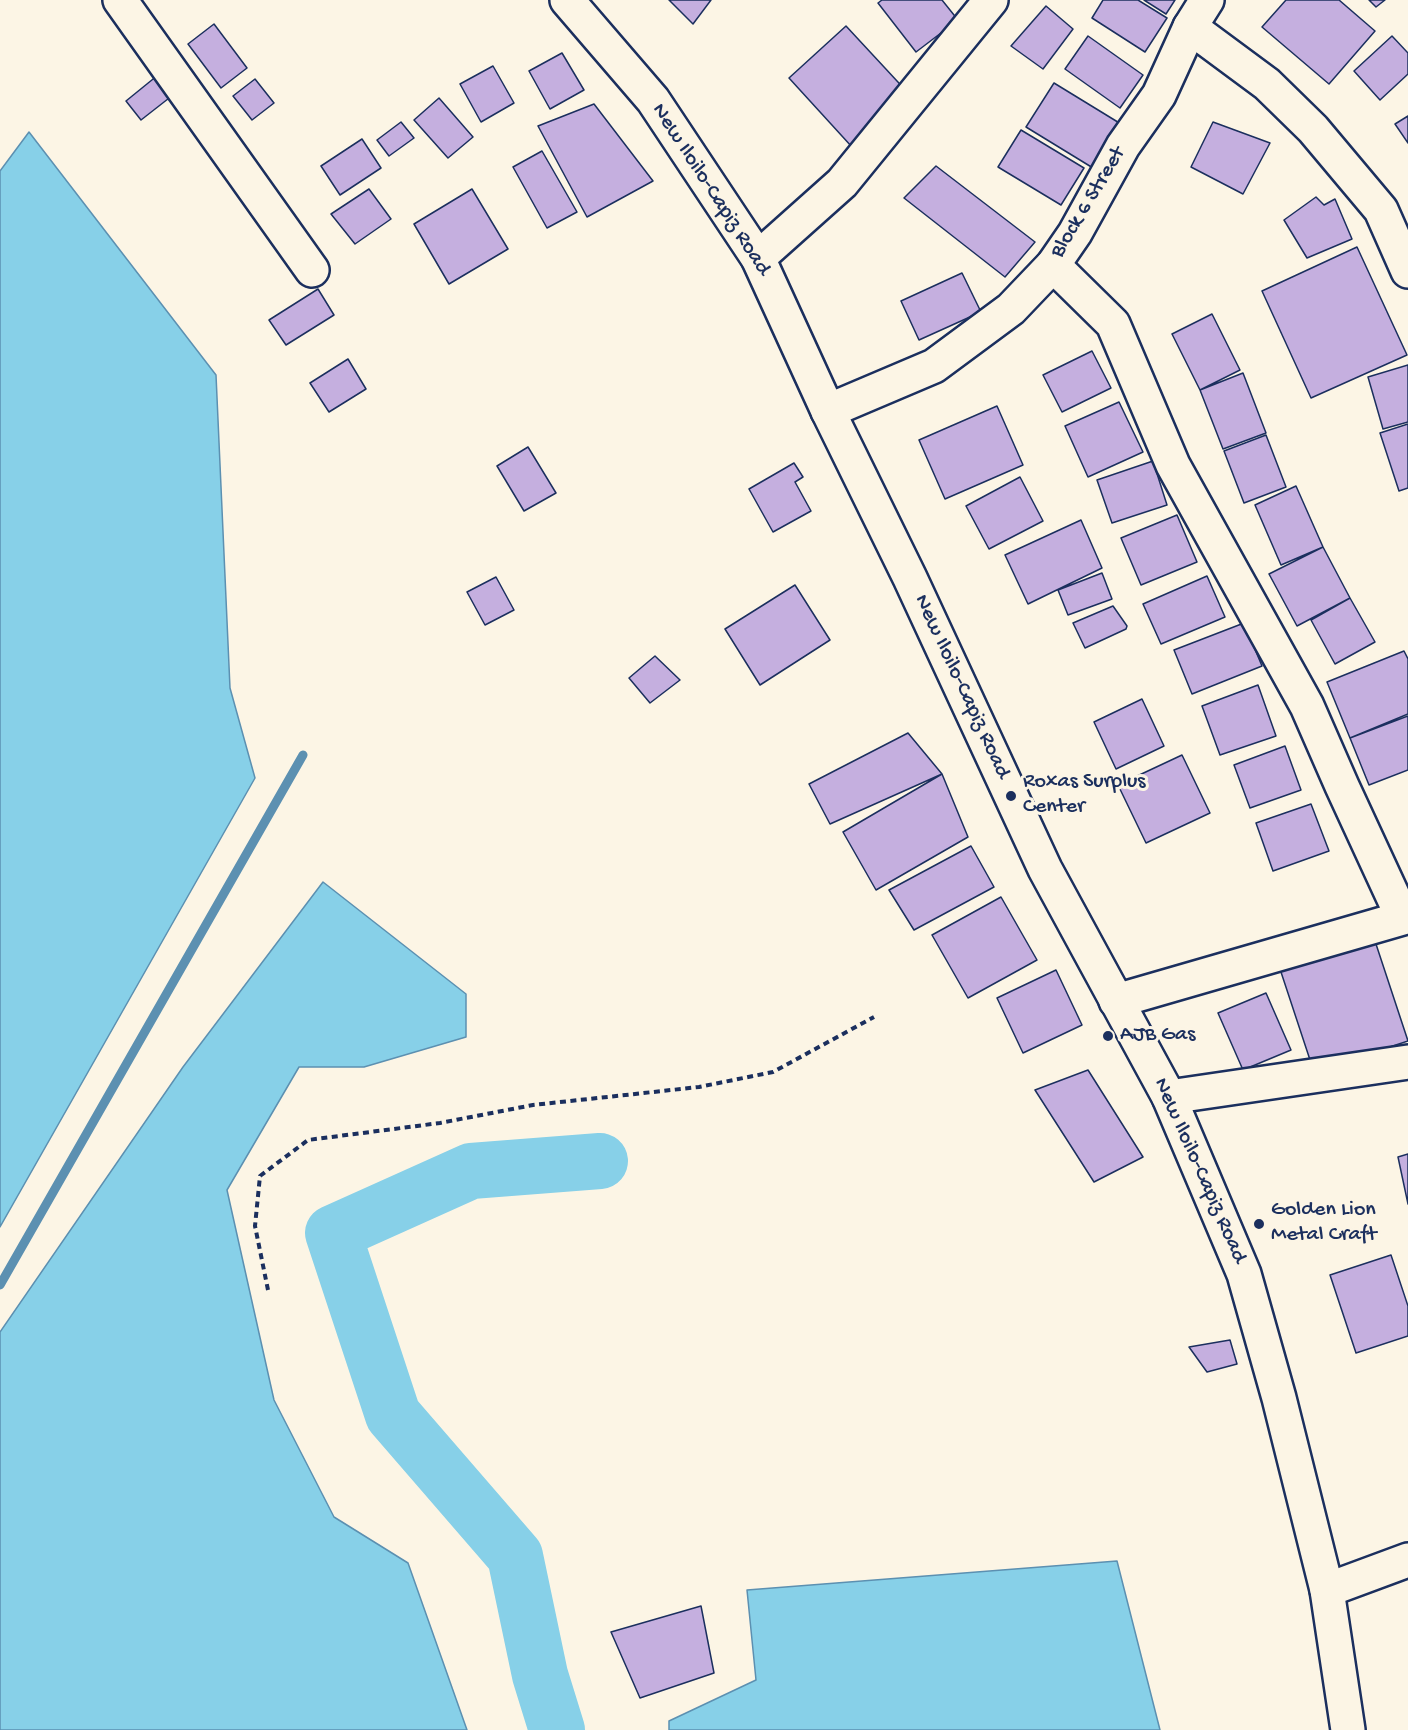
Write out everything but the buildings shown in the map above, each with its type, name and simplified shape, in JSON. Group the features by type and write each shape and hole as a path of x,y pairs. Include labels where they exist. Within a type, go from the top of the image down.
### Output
{"main road":[{"path":"120,0 312,270"},
{"name":"New Iloilo-Capiz Road","path":"567,0 653,100 758,258 1045,869 1169,1097 1244,1274 1279,1398 1327,1590 1347,1730"},
{"path":"758,258 842,183 992,0"},
{"path":"1199,13 1313,129 1381,210 1408,271"},
{"name":"Block 6 Street","path":"828,411 934,366 1011,309 1053,265 1075,233 1123,146 1159,95 1199,13"},
{"path":"1053,265 1113,324 1173,465 1307,706 1341,786 1403,918 1116,1000"},
{"path":"1169,1097 1408,1062"},
{"path":"1327,1590 1405,1567"}],"path":[{"path":"268,1290 255,1227 260,1176 308,1140 440,1123 533,1105 699,1087 773,1071 874,1017"}],"water":[{"path":"29,132 216,375 230,688 255,778 0,1227 0,171"},
{"path":"323,882 466,994 466,1037 364,1067 299,1067 227,1190 274,1400 334,1517 408,1563 467,1730 0,1730 0,1332 183,1067"},
{"path":"1117,1561 1160,1730 669,1730 669,1721 756,1680 747,1590"}],"waterway":[{"path":"0,1285 303,755"},
{"path":"557,1730 540,1675 515,1556 393,1415 333,1233 471,1171 600,1161"}],"place":[{"name":"Roxas Surplus Center","path":"1011,796"},
{"name":"AJB Gas","path":"1108,1036"},
{"name":"Golden Lion Metal Craft","path":"1259,1224"}]}
